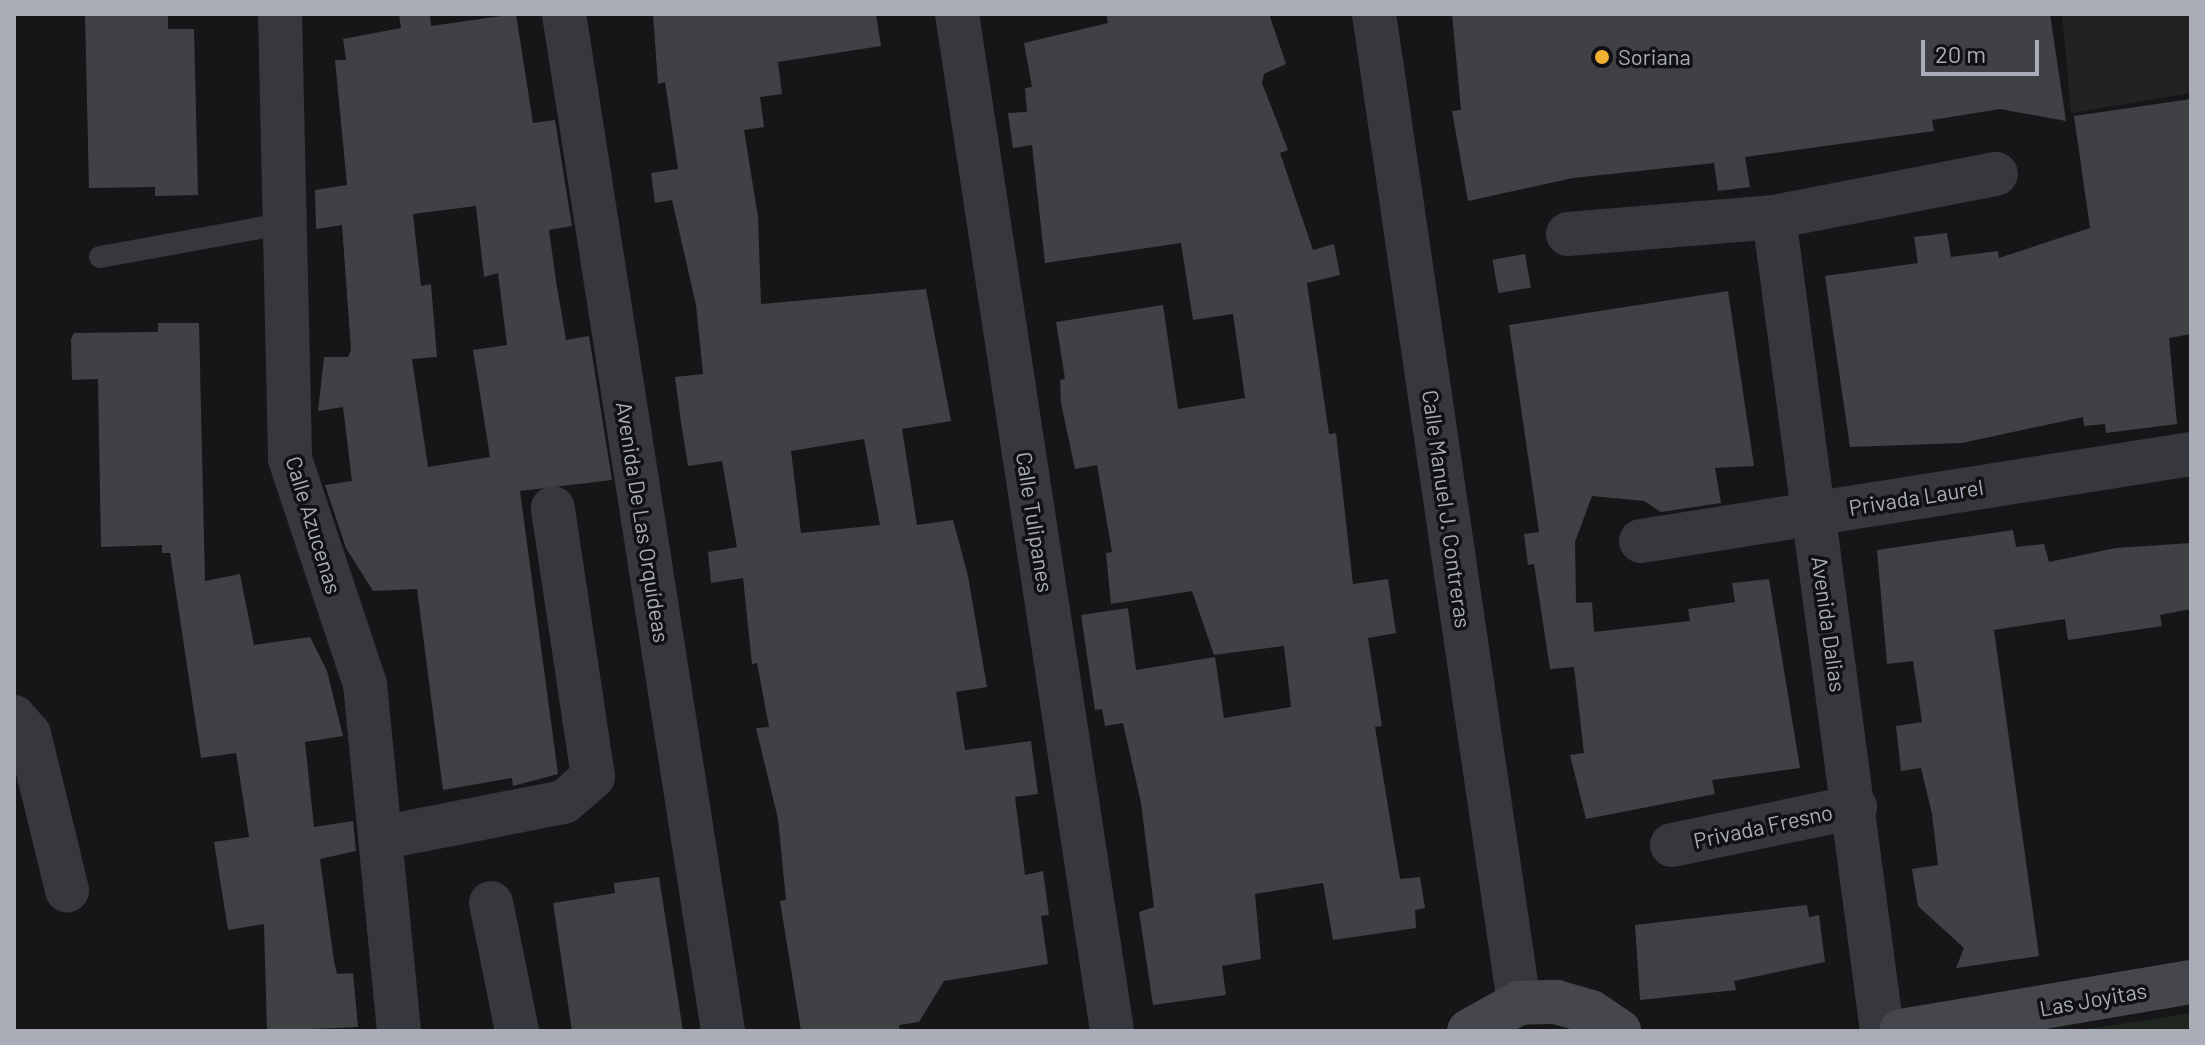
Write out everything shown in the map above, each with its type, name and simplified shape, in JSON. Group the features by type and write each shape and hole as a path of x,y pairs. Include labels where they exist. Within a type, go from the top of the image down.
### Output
{"main road":[{"name":"Las Joyitas","path":"1901,1031 2054,1018 2191,982"},
{"path":"1469,1031 1519,1003 1556,1002 1591,1012 1619,1031"}],"street":[{"name":"Calle Azucenas","path":"280,14 281,224 290,459 365,684 399,1031"},
{"name":"Avenida De Las Orquídeas","path":"564,14 723,1031"},
{"name":"Calle Tulipanes","path":"957,14 1112,1031"},
{"name":"Calle Manuel J. Contreras","path":"1374,14 1519,1003"},
{"path":"1568,234 1774,217 1996,174"},
{"name":"Avenida Dalias","path":"1774,217 1855,807 1882,1031"},
{"name":"Privada Laurel","path":"1641,541 2191,454"},
{"path":"380,838 564,802 593,777 553,508"},
{"path":"14,717 29,734 67,890"},
{"name":"Privada Fresno","path":"1672,845 1855,807"},
{"path":"491,903 517,1031"}],"lane":[{"path":"100,257 281,224"}],"shaded area":[{"path":"2062,14 2191,14 2191,93 2071,113"},
{"path":"2191,1013 2191,1031 2074,1031"}],"building":[{"path":"85,14 168,14 168,29 194,29 198,195 155,196 155,187 89,188"},
{"path":"399,14 430,14 431,26 516,14 533,123 555,120 572,226 549,230 556,281 566,340 589,336 612,480 520,491 558,774 513,786 512,778 443,790 417,589 373,591 346,548 325,485 352,481 343,407 318,411 324,357 348,357 351,350 342,225 316,229 315,190 347,185 335,60 346,60 343,39 401,28","holes":["476,206 484,277 498,273 507,345 473,350 490,457 428,467 412,359 437,357 431,284 421,286 413,214"]},
{"path":"653,14 876,14 881,46 778,62 782,94 760,97 764,127 744,130 758,217 761,304 926,289 951,421 902,429 917,525 953,520 968,576 987,687 956,692 965,750 1031,741 1038,794 1015,797 1025,875 1043,871 1049,915 1041,916 1048,964 944,981 919,1022 899,1025 900,1031 801,1031 780,901 786,900 778,819 756,728 769,727 757,663 752,664 743,578 711,583 708,552 737,547 722,461 688,466 681,422 675,377 703,374 696,305 672,200 655,203 651,173 678,169 665,82 658,84","holes":["864,439 880,525 801,533 791,451"]},
{"path":"1106,14 1269,14 1286,64 1264,74 1262,83 1288,150 1280,153 1313,250 1334,244 1340,275 1307,283 1329,434 1336,433 1353,584 1388,579 1396,633 1368,638 1382,726 1375,727 1400,879 1420,877 1425,908 1415,910 1416,928 1333,940 1323,883 1255,894 1261,959 1222,966 1226,995 1153,1005 1139,912 1154,907 1141,803 1123,723 1105,726 1102,709 1095,710 1081,615 1128,608 1136,670 1215,657 1224,718 1291,707 1284,646 1214,655 1192,591 1111,604 1106,553 1112,552 1097,465 1075,469 1061,403 1060,380 1065,379 1056,322 1163,305 1178,409 1245,398 1233,314 1193,320 1181,243 1045,263 1032,145 1013,148 1008,113 1027,112 1025,88 1032,87 1024,43 1108,23"},
{"path":"1452,14 2050,14 2066,121 2000,109 1932,120 1934,131 1745,157 1750,187 1718,191 1714,163 1573,178 1468,201 1452,111 1461,110"},
{"path":"2191,99 2191,334 2169,338 2177,424 2106,433 2105,424 2084,426 2083,417 1962,443 1850,447 1825,276 1918,263 1914,237 1947,233 1951,257 1998,251 1999,258 2090,228 2074,116"},
{"path":"1525,254 1531,287 1498,293 1493,260"},
{"path":"1728,291 1754,466 1715,468 1721,503 1661,512 1644,501 1592,496 1575,542 1576,603 1592,602 1594,632 1690,621 1688,609 1735,602 1732,583 1769,579 1800,768 1712,780 1715,794 1586,819 1570,755 1584,753 1574,667 1550,669 1534,564 1528,565 1524,534 1539,532 1509,325"},
{"path":"158,323 199,323 205,581 240,574 254,645 310,637 327,671 343,736 305,742 314,827 353,821 356,851 320,859 334,961 337,974 353,973 358,1027 267,1031 264,924 228,930 214,842 249,837 236,753 201,758 170,553 162,553 162,545 101,547 98,379 72,380 71,339 74,333 158,332"},
{"path":"2013,530 2016,547 2044,544 2049,562 2116,548 2191,543 2191,609 2160,615 2162,626 2068,640 2065,619 1994,630 2039,956 1956,968 1964,948 1918,906 1912,869 1938,865 1932,814 1921,768 1901,771 1896,726 1922,722 1913,661 1887,664 1877,550"},
{"path":"659,877 683,1031 572,1031 553,903 615,893 614,883"},
{"path":"1807,905 1809,917 1819,915 1825,962 1734,981 1736,990 1640,1000 1635,925"}],"place":[{"name":"Soriana","path":"1602,57"}]}
